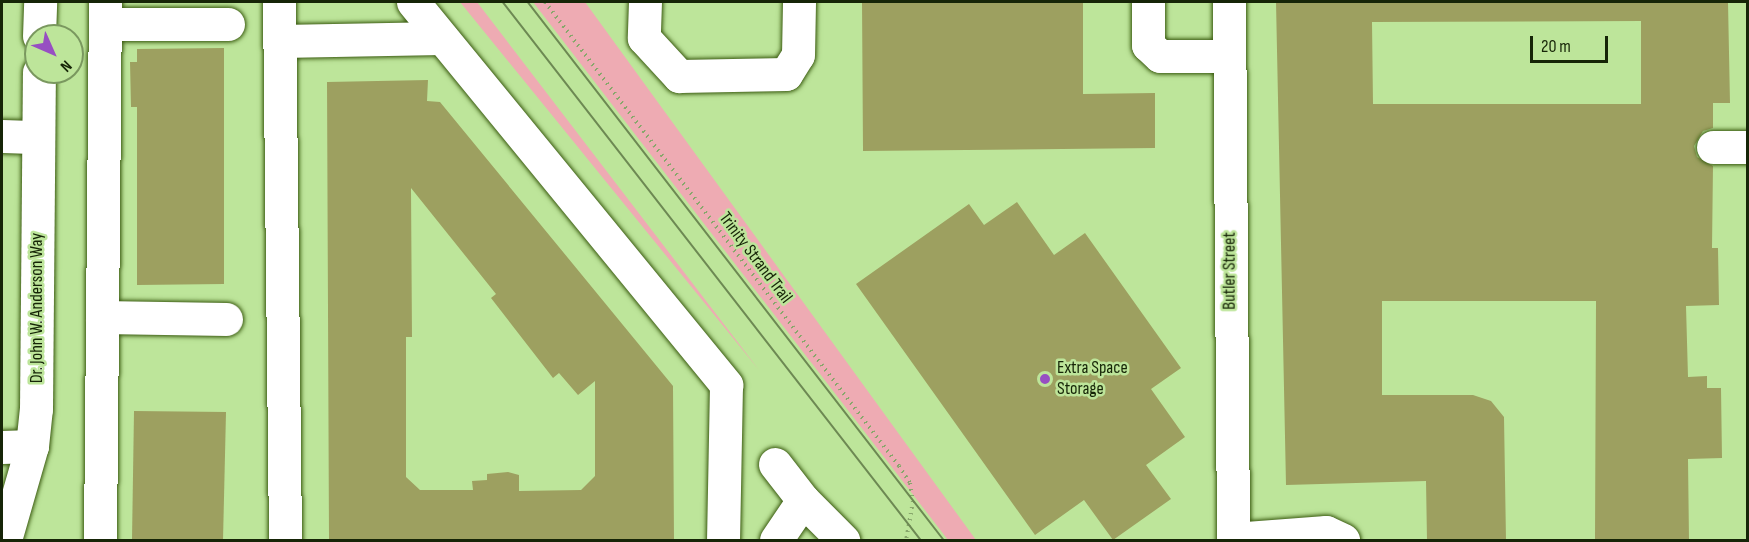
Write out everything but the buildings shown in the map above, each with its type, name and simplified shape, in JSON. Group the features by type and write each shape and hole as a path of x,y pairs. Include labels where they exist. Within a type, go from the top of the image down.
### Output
{"street":[{"path":"39,24 40,2"},
{"path":"279,2 285,540"},
{"path":"413,2 726,385 723,540"},
{"path":"645,2 644,38 679,76 786,74 798,55 799,2"},
{"path":"1148,2 1148,45 1160,56 1229,56"},
{"name":"Butler Street","path":"1229,2 1233,540"},
{"path":"100,540 105,13 228,24"},
{"path":"280,40 442,38"},
{"name":"Dr. John W. Anderson Way","path":"5,540 17,447 36,410 39,84"},
{"path":"2,136 38,137"},
{"path":"1713,147 1748,147"},
{"path":"102,317 226,319"},
{"path":"775,464 803,500 843,540"},
{"path":"776,540 803,500"},
{"path":"1233,540 1326,532 1343,540"}],"path":[{"name":"Trinity Strand Trail","path":"545,2 899,466 910,483 913,501 905,532 906,540"}],"shaded area":[{"path":"460,2 477,2 759,370"},
{"path":"533,2 585,2 976,540 948,540"}],"tram line":[{"path":"503,2 921,540"},
{"path":"528,2 944,540"}],"place":[{"name":"Extra Space Storage","path":"1045,379"}]}
